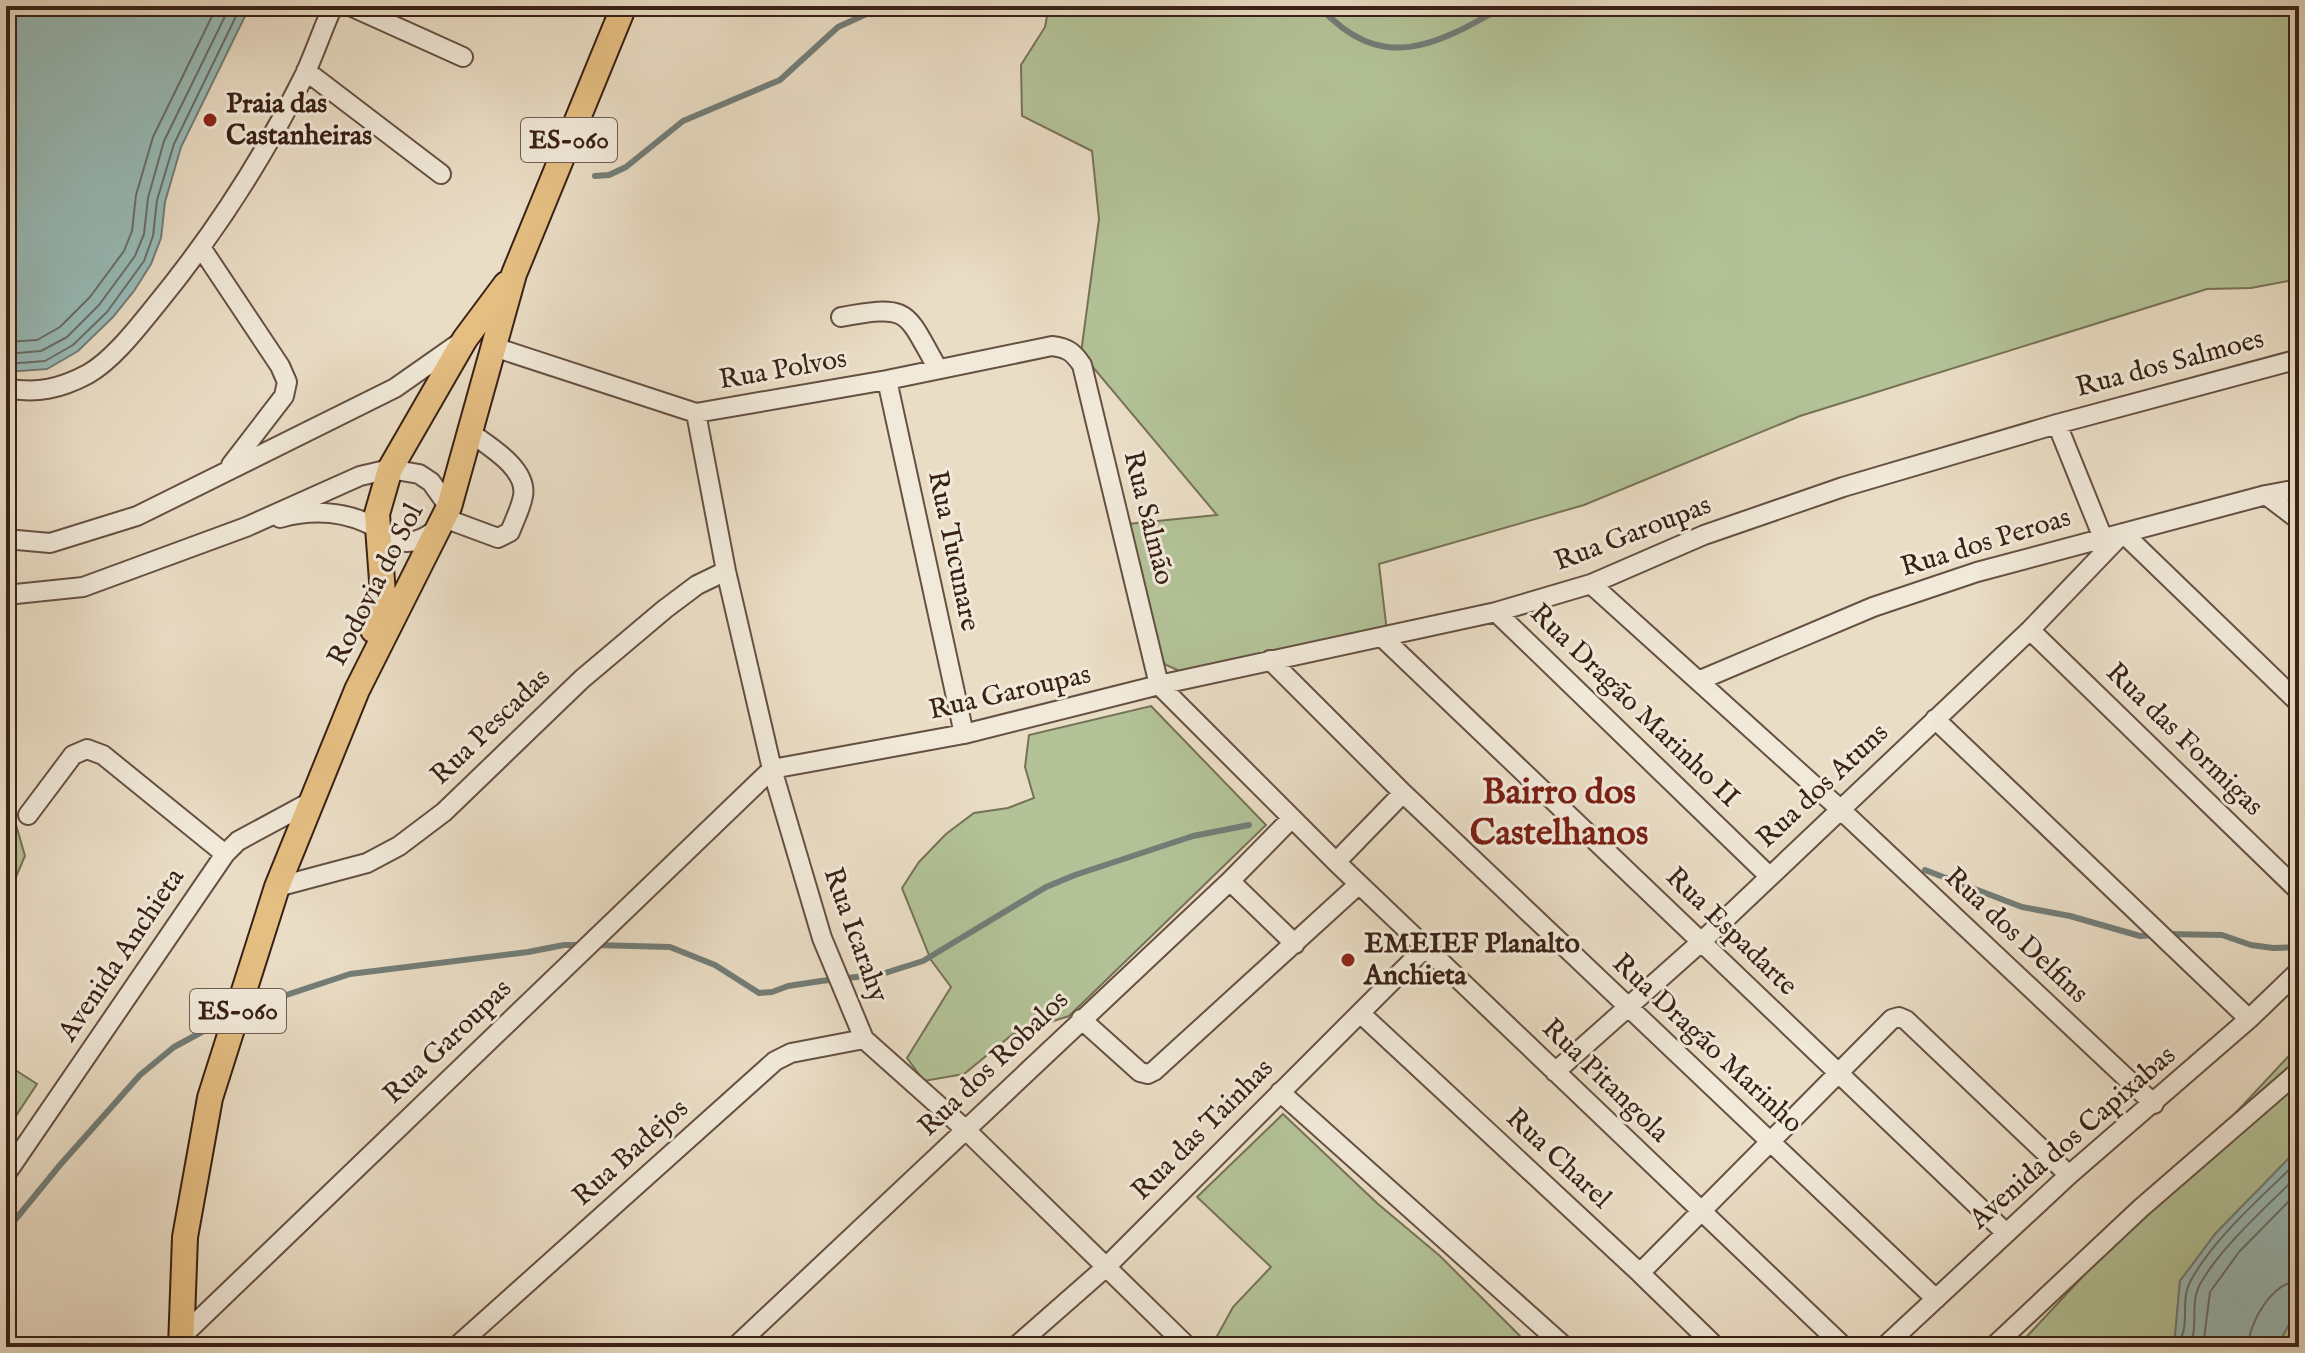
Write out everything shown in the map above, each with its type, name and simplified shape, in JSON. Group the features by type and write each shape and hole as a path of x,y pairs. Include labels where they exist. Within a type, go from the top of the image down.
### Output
{"main road":[{"name":"ES-060","path":"514,274 624,6"},
{"name":"Rodovia do Sol","path":"357,690 383,594 377,514 390,469 465,339 514,274"},
{"name":"Rodovia do Sol","path":"357,690 443,518 514,274"},
{"name":"ES-060","path":"177,1344 185,1237 210,1098 277,887 357,690"}],"street":[{"path":"6,388 29,393 61,386 91,373 133,334 202,249 267,148 306,71 333,6"},
{"path":"350,6 463,57"},
{"path":"306,71 441,174"},
{"path":"202,249 280,366 287,382 284,396 225,474"},
{"path":"841,317 877,311 897,312 910,320 938,369"},
{"name":"Rodovia do Sol","path":"6,539 50,543 137,516 395,388 465,339"},
{"name":"Rua Polvos","path":"494,347 696,413 887,380 1052,346 1065,347 1073,352 1082,365"},
{"name":"Rua dos Salmoes","path":"2057,424 2299,359"},
{"name":"Rua Salmão","path":"1082,365 1159,685"},
{"name":"Rua Tucunare","path":"887,380 964,734"},
{"name":"Rua Icarahy","path":"696,413 726,571 772,769 822,938 864,1039 966,1130 1188,1347"},
{"path":"2057,424 2103,538"},
{"name":"Rua Garoupas","path":"177,1344 772,769 964,734 1159,685 1496,612 1591,584 1704,535 1843,487 2057,424"},
{"path":"443,518 498,538 510,532 523,496 523,488 512,464 468,431"},
{"path":"6,595 83,587 246,527 360,476 390,469 419,474 442,493 443,518 423,539 407,542 391,539 366,522 330,513 295,514 246,527"},
{"name":"Rua dos Peroas","path":"1698,681 1888,602 1977,572 2266,495 2299,489"},
{"path":"2266,495 2299,520"},
{"path":"2123,533 2299,703"},
{"name":"Rua dos Atuns","path":"1555,1072 1701,942 1768,875 2030,630 2123,533"},
{"name":"Rua Pescadas","path":"277,887 367,863 399,846 444,812 582,679 665,609 697,585 726,571"},
{"name":"Rua dos Delfins","path":"1591,584 1840,809 2154,1104"},
{"name":"Rua Dragão Marinho II","path":"1496,612 1768,875"},
{"name":"Rua das Formigas","path":"2030,630 2299,891"},
{"name":"Rua Espadarte","path":"1383,638 2006,1233"},
{"name":"Rua Dragão Marinho","path":"1270,660 1403,793 1936,1299"},
{"name":"Rua Pitangola","path":"1159,685 1291,819 1844,1347"},
{"path":"1935,719 2249,1019"},
{"path":"28,815 73,755 87,749 103,755 225,854"},
{"path":"1336,862 1403,793"},
{"name":"Avenida Anchieta","path":"6,1174 225,854 238,841 314,800"},
{"name":"Rua dos Robalos","path":"735,1347 1230,881 1291,819"},
{"path":"1230,881 1295,944"},
{"path":"1081,1019 1140,1072 1148,1074 1359,884"},
{"name":"Rua das Tainhas","path":"1015,1347 1105,1268 1426,947"},
{"name":"Avenida dos Capixabas","path":"1884,1347 2069,1175 2154,1104 2299,971"},
{"name":"Rua Charel","path":"1360,1013 1716,1347"},
{"path":"1640,1273 1892,1019 1899,1017 1906,1020 2069,1175"},
{"name":"Rua Badejos","path":"456,1347 775,1061 791,1053 864,1039"},
{"path":"1993,1347 2141,1208 2299,1071"},
{"path":"1280,1092 1565,1347"}],"green space":[{"path":"1049,6 2299,6 2299,279 2251,288 2207,289 1800,416 1584,505 1379,564 1387,632 1184,673 1166,665 1156,652 1128,524 1217,515 1081,353 1099,219 1092,151 1022,116 1021,65 1045,27"},
{"path":"1151,706 1266,825 1069,1016 1013,1034 964,1074 924,1081 907,1058 951,987 931,960 902,888 919,862 946,834 974,813 1008,808 1034,798 1025,767 1029,735"},
{"path":"6,790 25,856 6,900"},
{"path":"2299,1045 2299,1148 2216,1233 2180,1281 2175,1336 2162,1347 2017,1347"},
{"path":"6,1064 37,1084 6,1131"},
{"path":"1283,1114 1378,1204 1440,1256 1531,1347 1211,1347 1233,1307 1271,1267 1197,1197"},
{"path":"2298,1307 2299,1347 2277,1347"}],"water":[{"path":"6,6 250,6 181,147 165,202 161,238 151,264 134,291 78,351 47,369 6,372"},
{"path":"2299,1148 2299,1305 2277,1347 2162,1347 2175,1336 2180,1281 2216,1233"}],"waterway":[{"path":"595,176 609,175 626,167 683,121 780,80 838,27 884,6"},
{"path":"1319,6 1342,27 1364,41 1387,47 1409,47 1432,42 1504,6"},
{"path":"595,945 670,947 715,965 759,993 788,986 882,974 923,961 1046,887 1075,875 1193,836 1249,825"},
{"path":"1925,870 2022,907 2070,916 2140,936 2155,935"},
{"path":"2166,934 2222,935 2251,945 2299,947"},
{"path":"247,1008 350,974 564,945 584,945"},
{"path":"6,1231 140,1075 174,1047 226,1019"}],"place":[{"name":"Praia das Castanheiras","path":"210,120"},
{"name":"EMEIEF Planalto Anchieta","path":"1348,960"}],"district":[{"name":"Bairro dos Castelhanos","path":"1559,814"}]}
